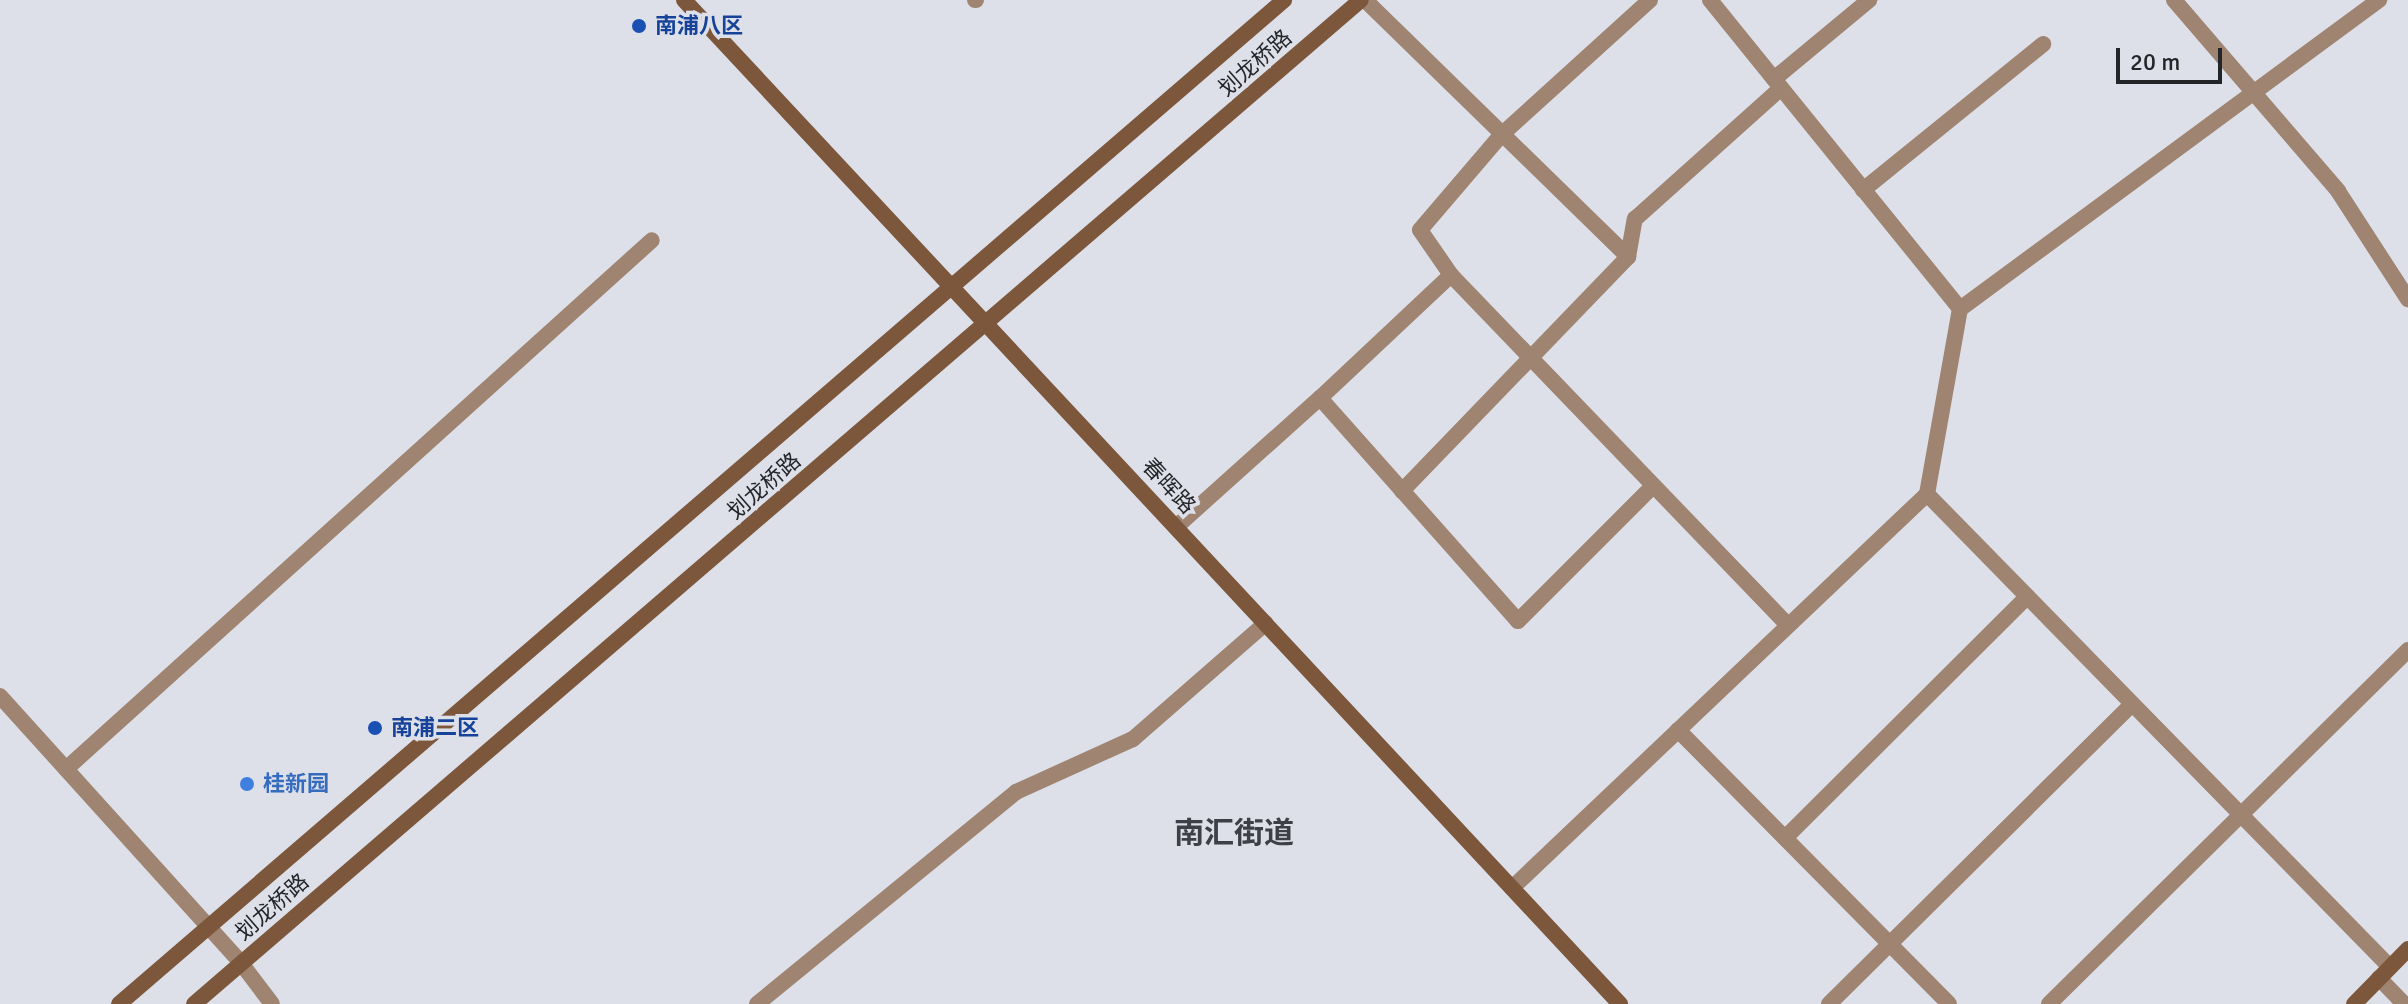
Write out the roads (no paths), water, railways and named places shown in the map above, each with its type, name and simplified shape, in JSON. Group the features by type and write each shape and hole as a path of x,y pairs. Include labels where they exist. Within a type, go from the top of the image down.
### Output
{"main road":[{"name":"春晖路","path":"684,0 1620,1004"},
{"name":"划龙桥路","path":"119,1004 1284,0"},
{"name":"划龙桥路","path":"194,1004 1363,0"},
{"path":"2354,1004 2408,949"}],"street":[{"path":"1363,0 1628,257"},
{"path":"1650,0 1502,134 1420,230 1451,275 1530,362 1788,625"},
{"path":"1710,0 1960,309"},
{"path":"1402,491 1530,362 1628,257 1635,219 1869,0"},
{"path":"2174,0 2338,191 2408,299"},
{"path":"1512,888 1927,494 1960,309 2250,90 2379,0"},
{"path":"1863,190 2043,44"},
{"path":"66,769 652,240"},
{"path":"1176,527 1451,275"},
{"path":"1320,398 1518,621 1652,487"},
{"path":"1927,494 2241,815 2385,973 2404,1004"},
{"path":"1785,838 2027,597"},
{"path":"757,1004 1016,792 1133,739 1266,623"},
{"path":"2049,1004 2408,650"},
{"path":"0,696 241,963 272,1004"},
{"path":"1829,1004 2132,704"},
{"path":"1678,730 1949,1004"}],"place":[{"name":"南浦八区","path":"639,26"},
{"name":"南浦二区","path":"375,728"},
{"name":"桂新园","path":"247,784"}],"district":[{"name":"南汇街道","path":"1234,834"}]}
